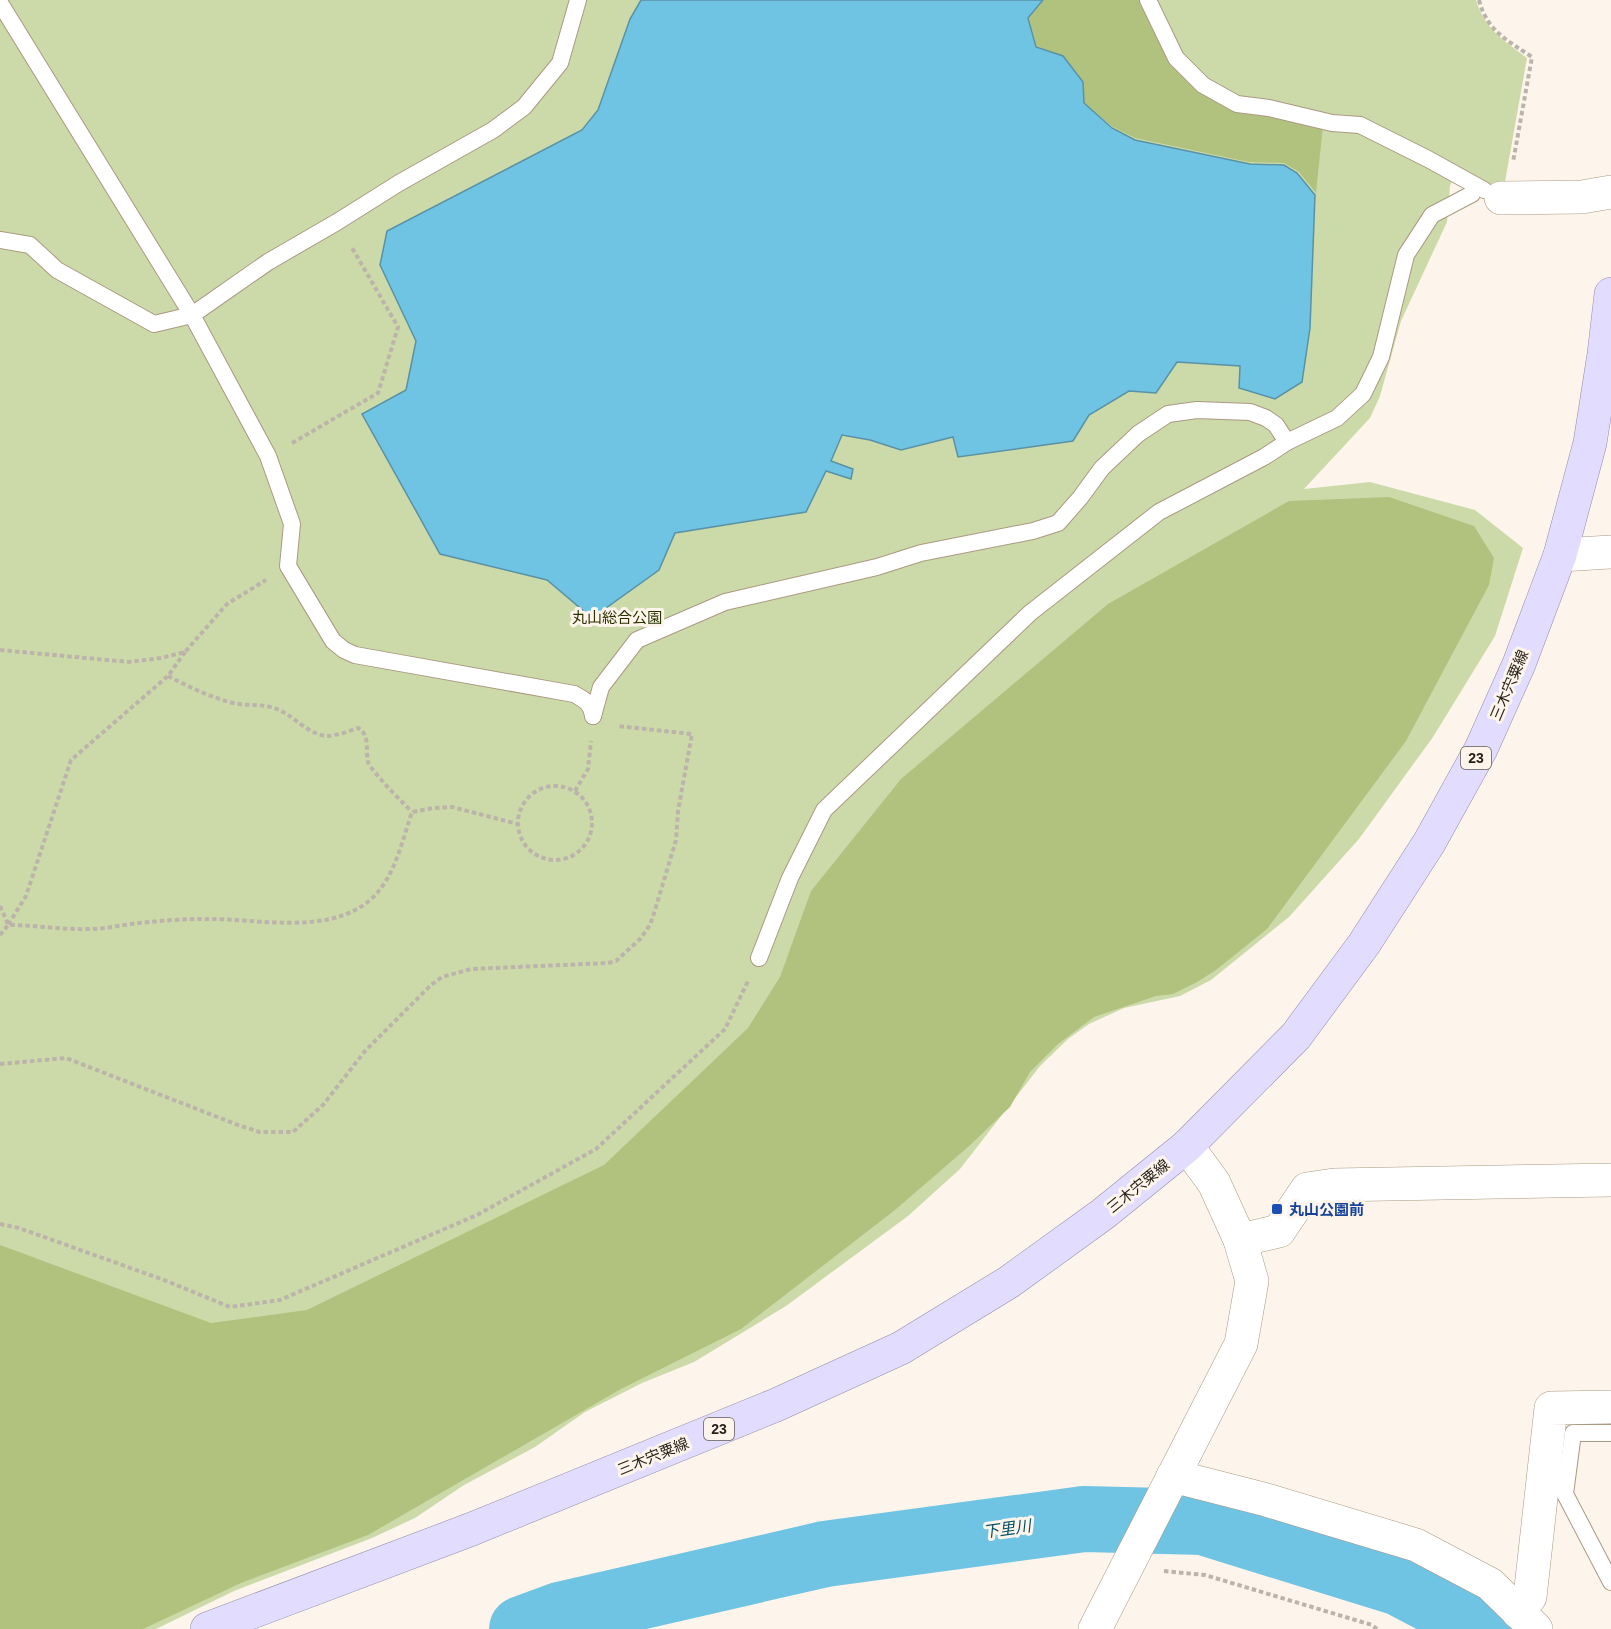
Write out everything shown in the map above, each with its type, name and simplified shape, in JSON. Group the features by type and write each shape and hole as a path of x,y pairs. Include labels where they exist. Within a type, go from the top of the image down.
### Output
{"main road":[{"name":"三木宍粟線","path":"207,1629 482,1525 776,1405 901,1348 1009,1282 1103,1214 1187,1146 1296,1036 1364,944 1429,843 1481,749 1519,664 1560,555 1590,443 1611,294"}],"street":[{"path":"1494,194 1582,197 1611,192"},
{"path":"1560,555 1611,552"},
{"path":"1095,1629 1241,1344 1252,1281 1240,1240 1214,1183 1187,1146"},
{"path":"1240,1240 1279,1231 1307,1189 1334,1185 1611,1180"},
{"path":"1527,1620 1551,1408 1611,1407"},
{"path":"1173,1476 1263,1499 1416,1545 1490,1584 1527,1620"}],"lane":[{"path":"0,240 30,245 57,270 154,324 192,315 268,262 399,183 493,130 524,107 560,63 578,0"},
{"path":"1148,0 1176,58 1203,85 1237,104 1269,108 1332,123 1360,125 1494,194"},
{"path":"0,3 192,315 268,456 292,524 288,566 333,641 355,655 574,694 586,700 591,706 593,716 601,687 637,640 725,602 877,567 921,553 1034,531 1058,523 1102,468 1138,434 1168,414 1197,410 1250,412 1276,424 1287,442"},
{"path":"759,958 790,878 824,810 1030,613 1159,512 1264,457 1287,442 1337,418 1362,394 1381,357 1406,255 1432,215 1472,194 1494,194"},
{"path":"1611,1433 1573,1433 1565,1494 1611,1582"}],"path":[{"path":"1479,0 1483,16 1503,39 1532,57 1494,194"},
{"path":"268,456 378,393 398,327 337,222"},
{"path":"0,935 26,896 71,760 168,676 227,604 288,566"},
{"path":"0,651 129,662 186,652"},
{"path":"168,676 201,693 233,703 265,704 285,712 307,729 327,736 358,728 363,731 367,739 369,765 412,812"},
{"path":"0,1064 66,1058 238,1125 260,1131 293,1132 322,1105 365,1051 431,985 442,977 471,969 616,961 640,939 650,925 658,902 676,840 678,812 692,734 615,726"},
{"path":"575,791 588,769 592,734"},
{"path":"552,786 575,791 591,811 593,824 591,836 584,848 563,860 551,861 538,857 528,850 521,840 518,824 522,804 530,795 552,786"},
{"path":"412,812 452,807 518,824"},
{"path":"0,923 88,930 183,919 307,922 332,920 350,914 367,903 380,889 399,855 412,812"},
{"path":"0,906 8,925"},
{"path":"0,1224 19,1227 164,1280 230,1307 280,1300 477,1215 596,1149 725,1029 759,958"},
{"path":"1125,1568 1205,1575 1372,1625 1377,1629"}],"green space":[{"name":"丸山総合公園","path":"0,0 1476,0 1490,27 1527,58 1503,193 1456,172 1450,186 1447,222 1401,321 1380,396 1370,418 1304,489 1370,482 1475,510 1523,548 1495,636 1433,737 1359,839 1289,917 1211,980 1180,996 1124,1008 1089,1024 1068,1039 1040,1066 960,1169 908,1216 786,1306 694,1362 642,1383 585,1412 535,1447 464,1485 415,1518 372,1538 234,1591 156,1629 0,1629"},
{"path":"1044,0 1143,0 1199,87 1323,125 1316,193 1299,172 1284,163 1249,162 1135,138 1113,127 1084,103 1083,81 1063,56 1036,46 1029,18"},
{"path":"1389,497 1474,526 1494,558 1489,585 1406,741 1267,929 1216,970 1197,982 1173,994 1156,996 1094,1017 1058,1044 1030,1072 1010,1107 968,1147 895,1210 741,1329 621,1389 368,1535 241,1583 143,1629 0,1629 0,1245 211,1323 307,1310 604,1165 748,1028 780,977 811,891 901,779 1108,604 1289,501"}],"water":[{"path":"641,0 1043,0 1028,18 1036,47 1063,56 1083,82 1084,103 1112,128 1135,140 1250,164 1284,165 1297,173 1315,195 1310,328 1302,382 1275,399 1239,388 1240,366 1177,362 1156,393 1129,391 1089,415 1073,441 958,457 953,437 901,450 870,440 842,435 831,461 853,469 851,479 826,471 806,512 675,533 659,570 592,618 547,580 440,554 362,414 406,390 416,341 380,265 387,231 582,130 598,110 630,19"}],"waterway":[{"name":"下里川","path":"522,1629 560,1615 825,1554 1084,1519 1203,1522 1400,1583 1474,1622 1480,1629"}],"place":[{"name":"丸山公園前","path":"1277,1209"}]}
